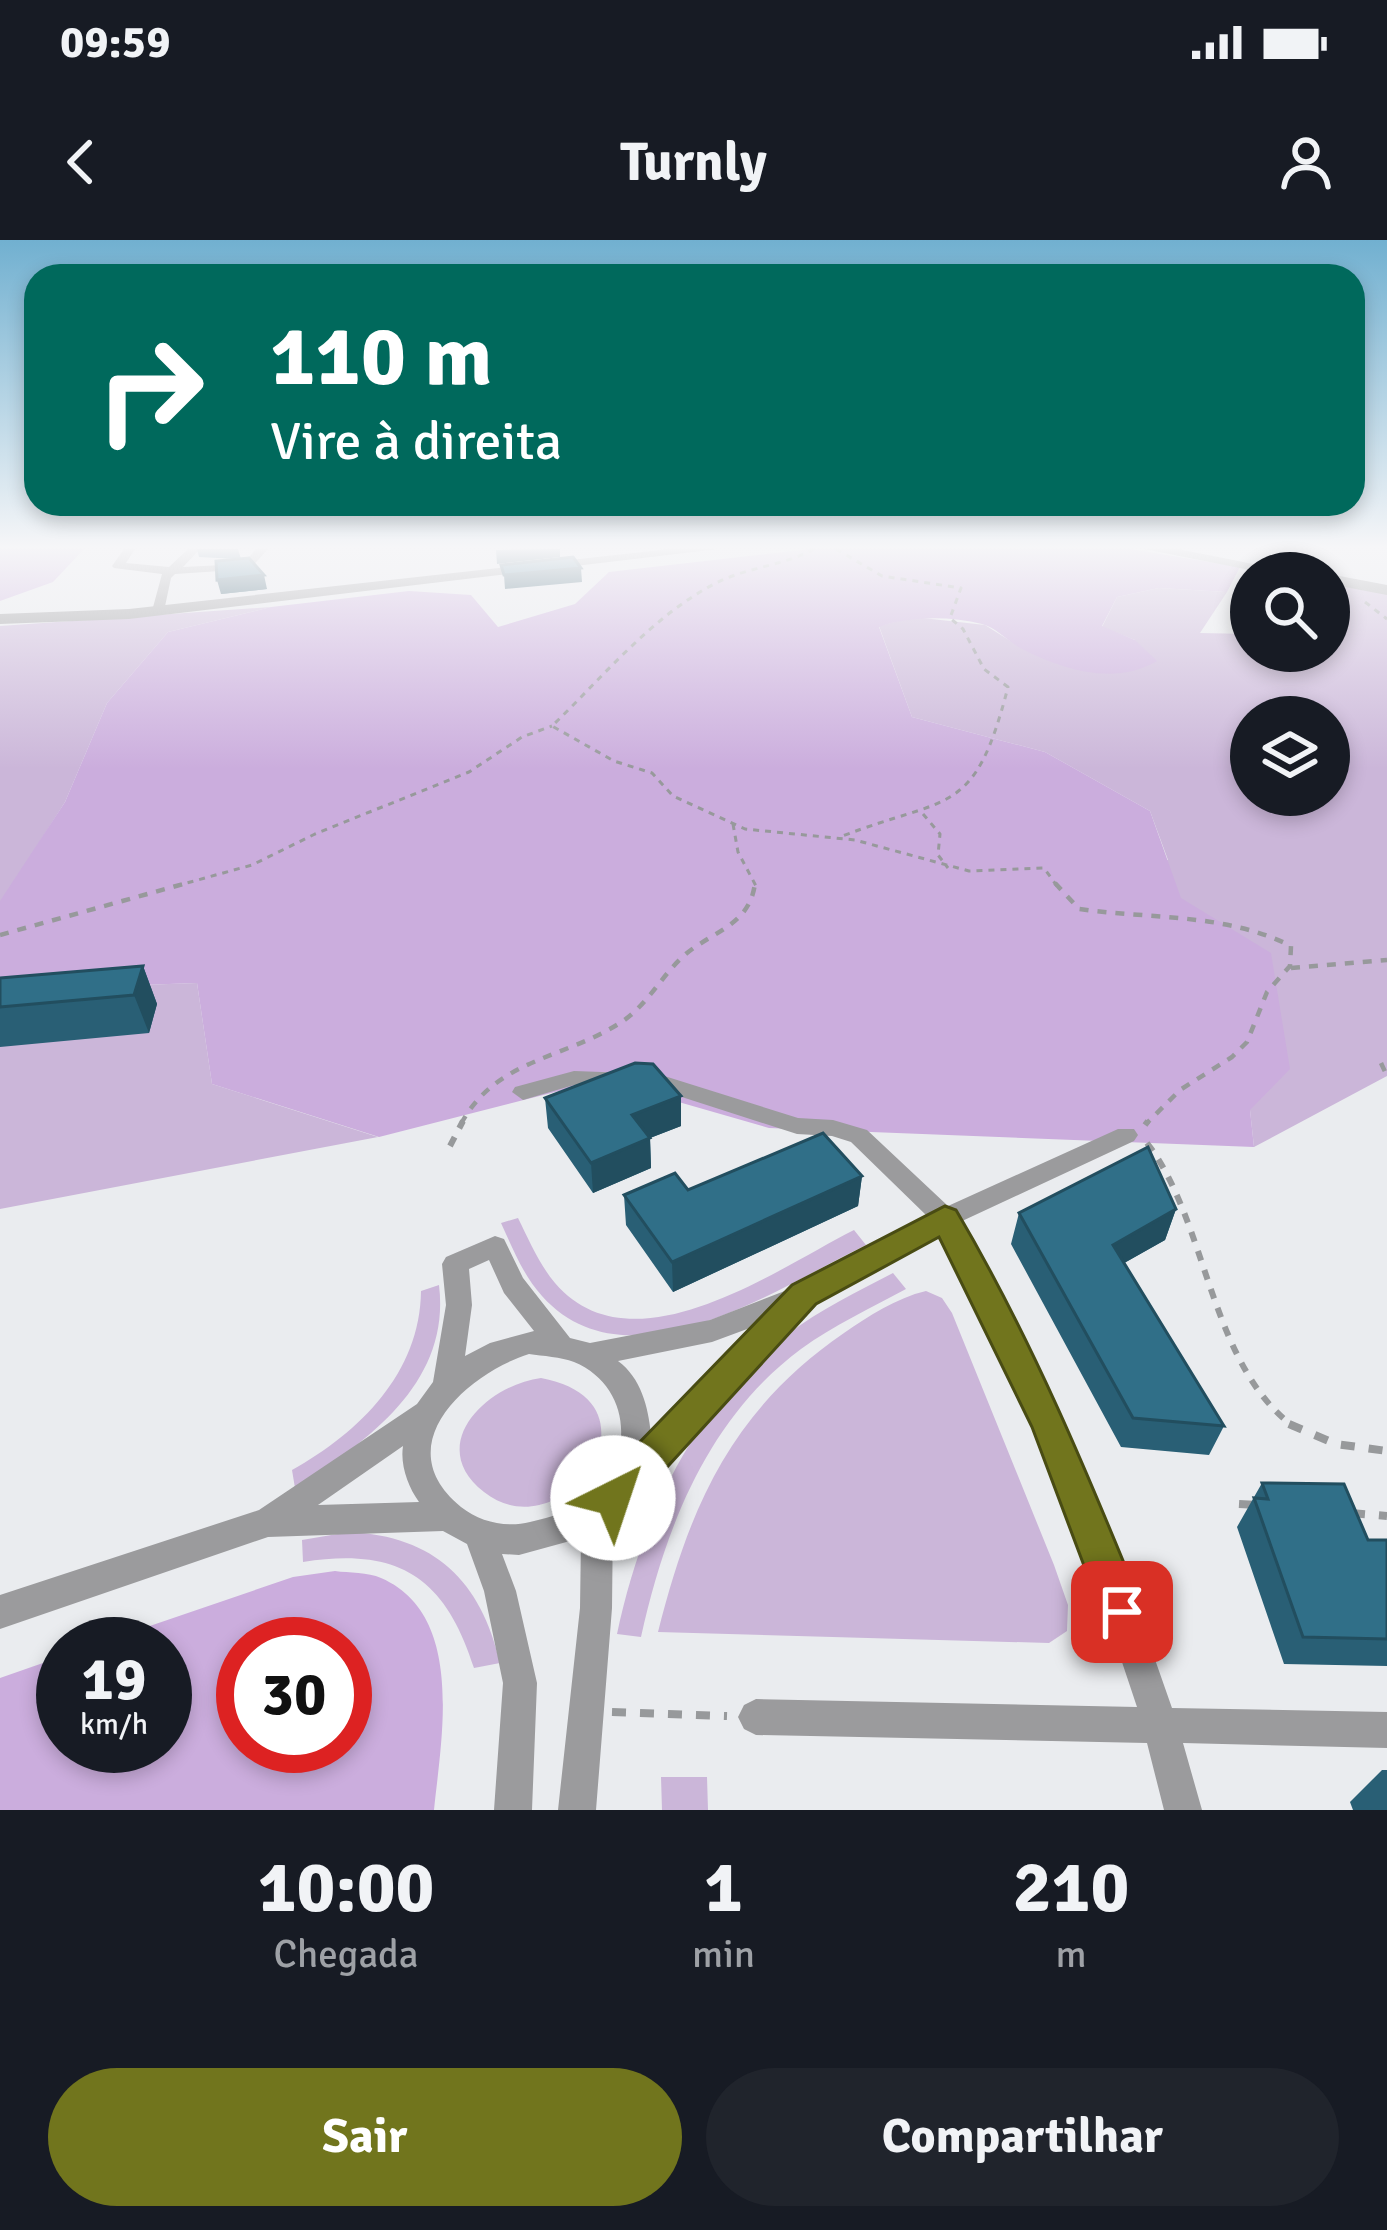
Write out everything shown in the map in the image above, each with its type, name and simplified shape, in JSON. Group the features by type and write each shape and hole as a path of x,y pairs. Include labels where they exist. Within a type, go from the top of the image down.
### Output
{"street":[{"path":"523,1092 574,1078 658,1082 797,1126 846,1132 859,1136 945,1218 1051,1427 1110,1575 1183,1810"},
{"path":"592,1354 712,1331 804,1294 945,1218 1136,1139"},
{"path":"559,1343 513,1285 495,1246 455,1264 459,1305 447,1382 427,1413 419,1440 420,1468 429,1494 447,1516 479,1534 508,1540 540,1538 570,1529 597,1513 804,1294"},
{"path":"447,1382 499,1349 529,1342 559,1343 592,1354 615,1371 632,1394 639,1422 637,1452 625,1481"},
{"path":"0,1612 268,1522 427,1413"},
{"path":"578,1810 596,1607 597,1513"},
{"path":"268,1522 447,1516"},
{"path":"479,1534 500,1592 520,1683 513,1810"},
{"path":"756,1717 1387,1730"}],"path":[{"path":"0,934 252,865 315,834 469,772 522,737 552,726 663,622"},
{"path":"837,839 923,813 964,790 987,760 1007,684 986,671 956,622"},
{"path":"552,726 614,761 652,773 673,796 733,824 855,840 948,868 1044,868 1079,909 1208,921 1279,938 1294,955 1267,992 1255,1037 1223,1066 1159,1104 1136,1139 1164,1165 1266,1404 1287,1424 1318,1439 1387,1451"},
{"path":"923,813 923,820 940,834 938,855 948,868"},
{"path":"450,1146 478,1097 506,1068 620,1023 653,997 667,973 692,950 742,921 757,885 738,852 733,824"},
{"path":"1288,969 1356,959 1387,960"},
{"path":"1381,1063 1387,1076"},
{"path":"1239,1504 1260,1505"},
{"path":"1344,1513 1387,1516"},
{"path":"584,1711 756,1717"}],"shaded area":[{"path":"208,622 168,632 107,703 65,802 0,904 0,626"},
{"path":"208,622 494,622 498,627 514,622 896,622 879,627 912,717 1045,752 1150,811 1181,898 1271,953 1290,1069 1250,1110 1254,1147 769,1128 602,1080 379,1137 212,1084 197,983 0,990 0,901 65,802 107,703 168,632"},
{"path":"974,622 1104,622 1102,626 1135,640 1157,661 1141,669 1107,674 1055,663"},
{"path":"1104,622 1207,622 1200,633 1230,634 1230,672 1350,672 1350,622 1387,622 1387,1076 1254,1147 1250,1110 1058,881 1168,860 1150,811 1045,752 912,717 879,626 985,625 1023,649 1135,640 1102,627"},
{"path":"197,983 212,1084 378,1137 0,1209 0,990"},
{"path":"518,1218 555,1283 587,1308 623,1318 663,1316 704,1305 854,1230 866,1245 704,1322 659,1333 617,1334 577,1323 542,1296 501,1223"},
{"path":"893,1273 906,1289 801,1349 740,1408 695,1478 678,1516 641,1637 617,1634 640,1549 657,1508 698,1431 725,1395 788,1334"},
{"path":"439,1285 439,1320 432,1351 418,1380 376,1429 295,1488 292,1470 341,1438 382,1397 410,1348 421,1291"},
{"path":"926,1291 942,1298 952,1313 1054,1565 1068,1605 1067,1631 1049,1643 658,1632 701,1502 744,1428 772,1394 844,1333 893,1303"},
{"path":"541,1378 579,1392 598,1415 601,1441 590,1467 571,1490 544,1504 514,1506 484,1492 467,1474 460,1455 461,1437 483,1405 501,1392"},
{"path":"349,1532 406,1543 450,1568 480,1608 500,1663 474,1668 448,1611 413,1575 365,1559 303,1562 302,1540"},
{"path":"335,1571 376,1576 408,1596 426,1620 442,1681 434,1810 0,1810 0,1678 36,1665 36,1773 192,1773 192,1617 176,1617 293,1577"},
{"path":"661,1777 707,1777 708,1810 662,1810"}],"building":[{"path":"143,966 134,995 0,1007 0,978"},
{"path":"635,1063 653,1064 681,1096 632,1115 650,1138 591,1163 545,1098"},
{"path":"823,1133 862,1176 672,1262 624,1195 675,1173 688,1190"},
{"path":"1148,1147 1176,1209 1113,1245 1224,1426 1133,1418 1019,1213"},
{"path":"1262,1483 1344,1484 1368,1540 1387,1540 1387,1639 1303,1637 1254,1498 1268,1499"}],"route":[{"path":"613,1498 804,1294 945,1218 1051,1427 1122,1612"}]}
